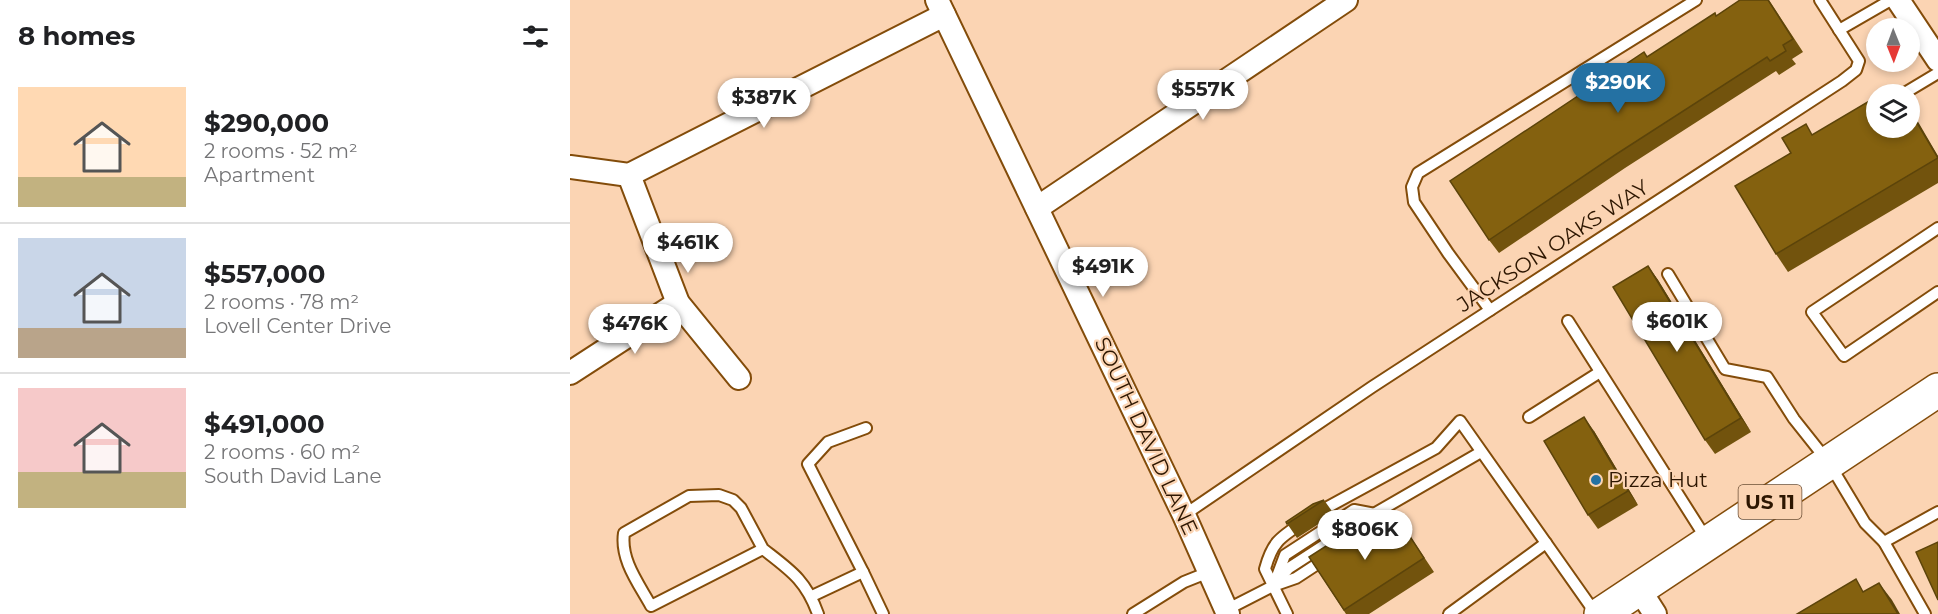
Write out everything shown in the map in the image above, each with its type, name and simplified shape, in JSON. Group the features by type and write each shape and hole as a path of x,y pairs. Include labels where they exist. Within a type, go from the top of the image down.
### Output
{"main road":[{"name":"US 11","path":"1601,614 1647,602 1709,543 1938,390"}],"street":[{"path":"1037,208 1346,0"},
{"path":"1898,0 1938,60"},
{"path":"570,167 629,175 941,7"},
{"name":"SOUTH DAVID LANE","path":"941,7 1184,515 1227,612"},
{"path":"629,175 678,303 739,378"},
{"path":"570,373 678,303"}],"lane":[{"path":"1490,310 1414,202 1412,187 1418,173 1696,0"},
{"name":"JACKSON OAKS WAY","path":"1184,515 1372,387 1856,70 1858,61 1820,0"},
{"path":"1839,30 1891,0"},
{"path":"1920,84 1938,73"},
{"path":"1938,228 1812,312 1844,356 1938,292"},
{"path":"1668,274 1725,369 1767,377 1794,419 1829,463 1864,523 1884,542 1925,614"},
{"path":"1568,321 1709,543"},
{"path":"1529,417 1600,372"},
{"path":"1287,614 1265,569 1269,554 1280,537 1318,513 1436,448 1460,421 1596,614"},
{"path":"866,428 828,442 808,464 883,614"},
{"path":"1273,586 1289,568 1481,452"},
{"path":"763,549 651,606 624,556 622,545 624,533 689,496 719,495 733,500 741,508 763,549 804,585 812,596 818,614"},
{"path":"1884,542 1938,512"},
{"path":"1370,529 1375,514"},
{"path":"1449,614 1546,543"},
{"path":"1227,612 1273,586 1296,578 1333,554"},
{"path":"812,596 863,572"},
{"path":"1133,614 1184,582 1209,572"}],"building":[{"path":"1740,0 1768,0 1793,39 1783,45 1786,51 1770,61 1767,57 1489,240 1450,181 1644,52 1647,57 1715,13 1716,16"},
{"path":"1866,103 1866,138 1920,138 1920,128 1938,158 1776,254 1735,186 1791,153 1782,138 1806,124 1812,135"},
{"path":"1648,266 1741,418 1705,440 1613,287"},
{"name":"Pizza Hut","path":"1584,417 1628,491 1588,515 1544,441"},
{"path":"1324,500 1287,524 1286,522 1313,504"},
{"path":"1365,521 1375,537 1400,521 1424,558 1344,610 1309,557"},
{"path":"1938,542 1938,600 1916,552"},
{"path":"1856,579 1863,592 1879,583 1898,614 1797,614"}],"place":[{"name":"Pizza Hut","path":"1596,480"}]}
